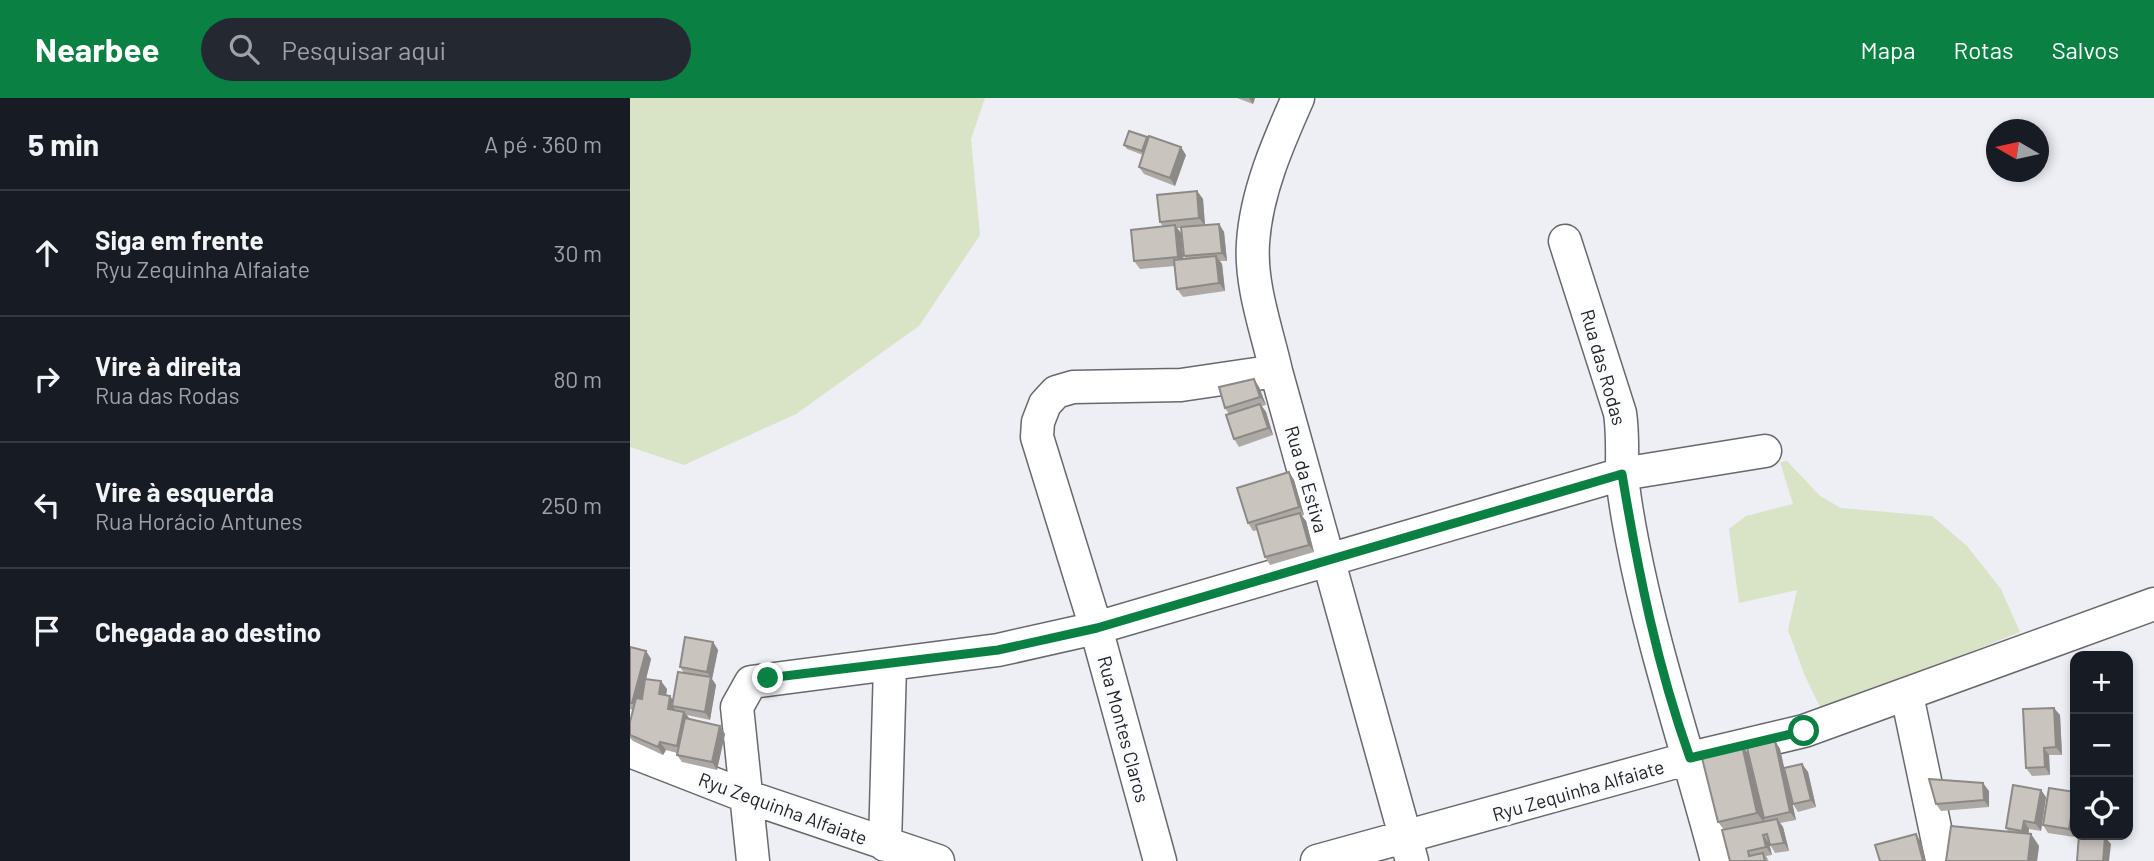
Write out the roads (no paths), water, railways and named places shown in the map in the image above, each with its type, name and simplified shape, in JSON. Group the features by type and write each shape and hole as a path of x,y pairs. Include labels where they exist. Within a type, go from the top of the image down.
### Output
{"street":[{"name":"Rua da Estiva","path":"1298,98 1279,142 1260,200 1253,244 1258,294 1276,371 1330,557 1409,849"},
{"name":"Rua das Rodas","path":"1565,241 1620,413 1623,432 1622,474 1631,538 1670,701 1690,758 1717,861"},
{"name":"Rua Montes Claros","path":"1160,861 1097,628 1037,437 1038,422 1045,404 1056,392 1073,387 1181,385 1276,371"},
{"path":"753,861 737,707 751,682 998,650 1097,628 1330,557 1622,474 1765,451"},
{"name":"Ryu Zequinha Alfaiate","path":"1317,861 1409,849 1690,758 1804,731 2154,604"},
{"path":"885,845 890,665"},
{"path":"1907,695 1941,861"},
{"name":"Ryu Zequinha Alfaiate","path":"630,751 748,797 938,861"}]}
